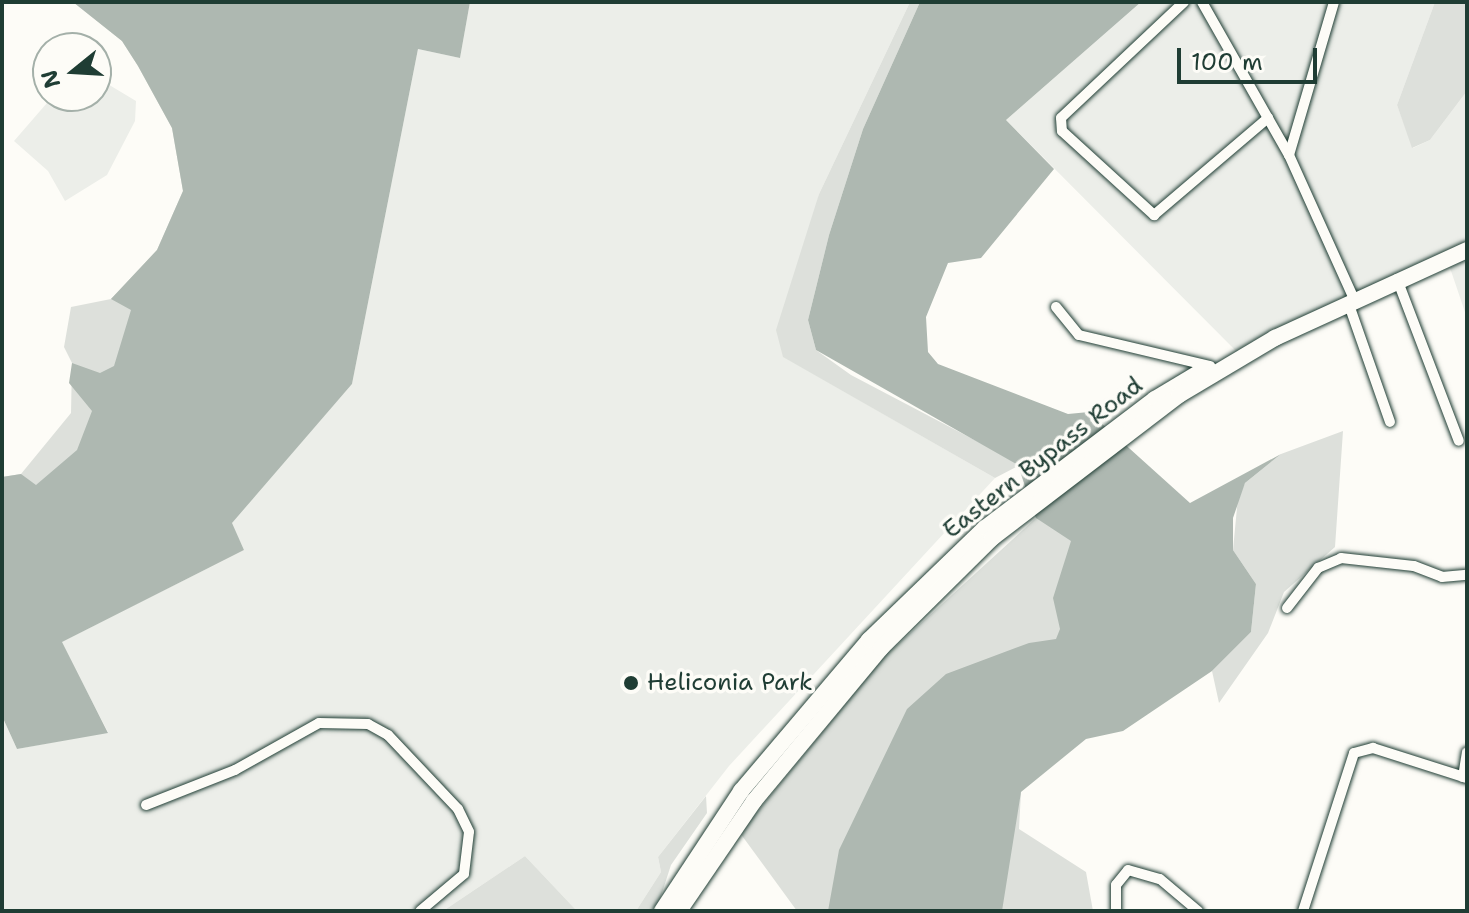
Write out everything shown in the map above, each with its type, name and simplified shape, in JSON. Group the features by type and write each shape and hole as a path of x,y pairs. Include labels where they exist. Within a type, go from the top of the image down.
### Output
{"main road":[{"name":"Eastern Bypass Road","path":"1158,403 1351,300 1467,250"},
{"name":"Eastern Bypass Road","path":"662,911 790,731 869,640 988,533 1158,403 1210,366 1272,340"},
{"name":"Eastern Bypass Road","path":"679,911 754,801 881,648 988,533"}],"street":[{"path":"1184,2 1061,118 1062,131 1154,215 1178,200 1268,118"},
{"path":"1202,2 1289,155 1351,300 1390,422"},
{"path":"1289,155 1334,2"},
{"path":"1397,279 1459,441"},
{"path":"1056,307 1079,335 1210,366"},
{"path":"1287,608 1318,568 1341,558 1414,566 1442,577 1467,575"},
{"path":"146,805 235,770 319,723 368,724 388,735 458,809 469,832 464,874 420,911"},
{"path":"1303,911 1354,753 1373,748 1465,778 1467,752"},
{"path":"1116,911 1116,885 1128,870 1160,879 1198,911"}],"shaded area":[{"path":"73,2 125,2 194,163 137,357 46,500 2,477 21,474 71,413 72,363 64,347 71,307 111,299 157,250 183,191 172,128 138,66 122,41"},
{"path":"73,2 470,2 460,58 418,49 352,384 232,523 244,550 62,642 108,733 17,749 2,716 2,477 21,474 36,485 77,450 92,411 69,383 72,363 100,373 114,366 131,310 111,299 157,250 183,191 172,128 138,66 122,41"},
{"path":"470,2 910,2 819,194 784,357 995,478 729,766 658,857 661,872 636,911 577,911 525,856 443,911 2,911 2,716 17,749 108,732 61,642 244,550 231,523 352,384 418,49 460,58"},
{"path":"910,2 920,2 863,129 829,235 808,320 816,350 851,375 1007,457 1070,504 1092,603 847,911 797,911 740,833 883,658 1036,518 1018,466 995,478 783,357 776,330 819,194"},
{"path":"920,2 1141,2 1006,120 1054,169 981,258 948,263 926,317 928,352 938,364 1068,414 1089,412 1190,503 1281,454 1245,483 1233,518 1233,550 1256,584 1251,632 1212,671 1123,731 1086,739 1021,792 1002,911 828,911 839,850 907,709 946,674 1029,643 1056,639 1060,629 1053,598 1071,541 1036,518 1018,465 816,350 808,320 829,235 863,129"},
{"path":"1141,2 1435,2 1397,105 1413,148 1430,140 1467,91 1467,318 1449,265 1246,361 1006,120"},
{"path":"1435,2 1467,2 1467,91 1430,140 1412,148 1397,105"},
{"path":"112,87 136,101 135,121 107,175 65,201 48,171 14,141 39,112 112,112"},
{"path":"1343,431 1335,547 1284,592 1268,633 1219,703 1212,671 1251,632 1256,584 1233,550 1238,497 1245,483 1281,454"},
{"path":"1021,792 1019,829 1086,872 1093,911 952,911"},
{"path":"706,796 707,813 671,865 656,911 636,911 661,872 658,857"},
{"path":"525,856 577,911 443,911"}],"place":[{"name":"Heliconia Park","path":"631,683"}]}
